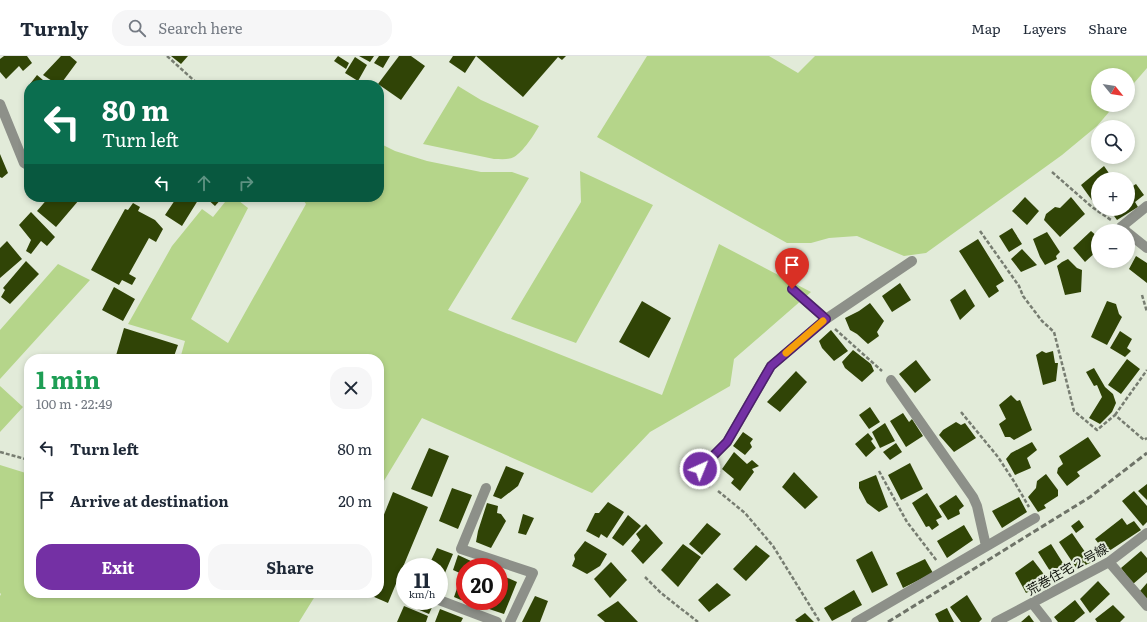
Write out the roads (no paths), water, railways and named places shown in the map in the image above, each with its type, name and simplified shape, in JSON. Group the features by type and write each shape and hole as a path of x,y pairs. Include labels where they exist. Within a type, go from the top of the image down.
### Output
{"street":[{"path":"0,104 24,163"},
{"path":"1130,224 1147,206"},
{"path":"1135,238 1147,248"},
{"path":"707,483 695,475 727,442 771,366 826,319 912,261"},
{"path":"792,289 826,319"},
{"path":"891,380 973,497 977,506 986,546"},
{"path":"486,488 461,549 533,573 510,622"},
{"path":"856,622 1035,518"},
{"name":"荒巻住宅２号線","path":"996,622 1109,562 1147,533"},
{"path":"1109,562 1147,606"},
{"path":"448,603 497,622"},
{"path":"1032,603 1047,622"}],"railway":[{"path":"888,622 1090,497 1147,453"}]}
